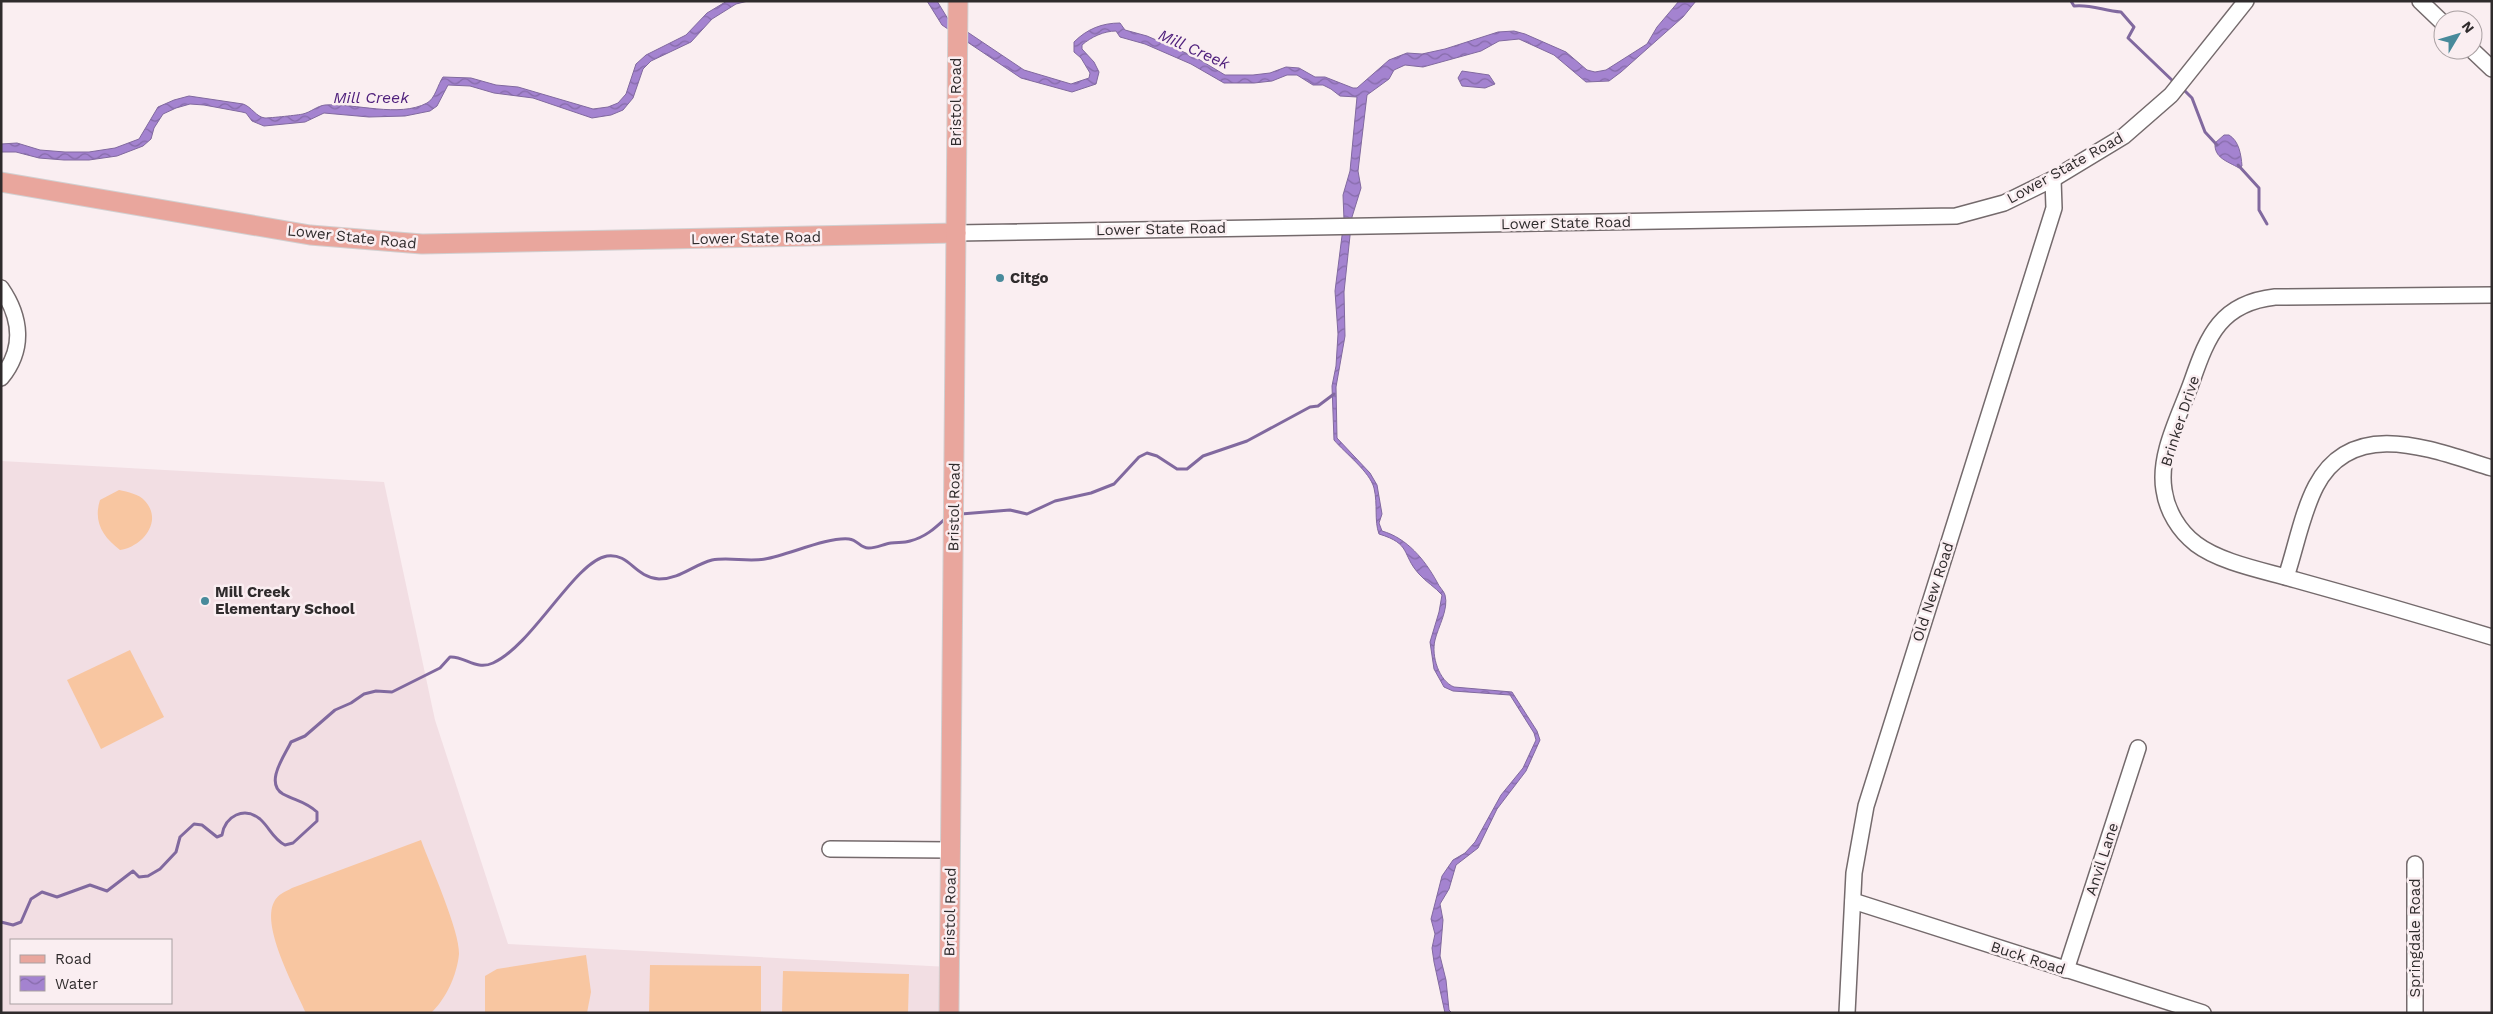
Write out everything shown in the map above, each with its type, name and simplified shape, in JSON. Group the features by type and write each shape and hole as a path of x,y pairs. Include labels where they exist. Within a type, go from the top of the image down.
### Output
{"main road":[{"name":"Bristol Road","path":"949,1013 956,42 958,1"},
{"name":"Lower State Road","path":"1,182 310,235 422,244 956,233"}],"street":[{"name":"Lower State Road","path":"956,233 1349,225 1944,218 1972,213 2004,203 2052,179 2124,136 2171,94 2246,1"},
{"path":"2420,1 2433,13"},
{"path":"2483,60 2492,69"},
{"name":"Old New Road","path":"1847,1013 1857,847 1866,806 2054,208 2052,179"},
{"path":"1,288 9,299 18,335 16,353 1,378"},
{"name":"Brinker Drive","path":"2492,294 2266,298 2234,310 2214,329 2205,344 2164,461 2164,490 2168,507 2187,537 2206,551 2286,577 2492,637"},
{"path":"2286,577 2314,490 2323,475 2344,455 2371,444 2394,442 2427,449 2492,468"},
{"name":"Anvil Lane","path":"2066,970 2138,748"},
{"path":"830,850 950,850"},
{"name":"Springdale Road","path":"2415,864 2415,1013"},
{"name":"Buck Road","path":"1853,901 2203,1013"}],"shaded area":[{"path":"1,461 384,482 435,720 508,944 949,967 949,1013 1,1013"},
{"path":"119,490 143,499 150,509 152,517 148,532 142,539 128,548 120,550 104,534 98,515 100,500"},
{"path":"130,650 164,717 101,749 67,680"},
{"path":"421,840 450,914 458,944 459,954 456,970 450,986 441,1001 431,1013 306,1013 281,958 276,942 271,913 274,902 292,888"},
{"path":"586,955 591,992 587,1013 485,1013 485,976 497,969"},
{"path":"650,965 761,966 761,1013 649,1013"},
{"path":"783,971 909,974 908,1013 782,1013"}],"water":[{"path":"727,1 748,1 736,4 712,19 691,42 651,61 643,69 633,98 623,110 611,115 592,118 533,98 494,93 470,86 448,85 437,106 430,111 405,116 369,117 324,113 305,122 264,126 252,121 246,113 190,104 163,114 154,128 151,139 143,146 117,156 89,160 64,160 39,158 16,152 1,152 1,144 17,143 40,150 65,152 89,152 115,148 139,139 158,107 189,96 243,104 259,116 265,118 303,114 325,105 390,110 416,107 430,101 443,77 471,78 496,85 518,87 593,109 608,107 618,103 626,94 636,64 646,55 686,35 707,13"},
{"path":"927,1 937,1 948,19 1024,70 1071,84 1089,78 1090,73 1081,58 1074,52 1074,42 1095,28 1107,24 1120,23 1125,30 1147,36 1195,57 1225,75 1253,75 1270,73 1286,67 1299,68 1315,77 1325,77 1357,88 1389,60 1407,53 1422,54 1445,49 1498,32 1514,31 1525,34 1566,52 1587,70 1595,72 1606,70 1647,44 1657,27 1679,1 1696,1 1683,17 1609,81 1586,82 1554,55 1519,39 1499,41 1481,51 1423,67 1405,65 1394,70 1389,79 1367,95 1358,171 1361,188 1352,217 1344,292 1345,336 1336,387 1337,438 1370,473 1377,485 1382,514 1379,523 1382,531 1407,544 1421,558 1444,593 1446,606 1434,646 1435,660 1440,674 1454,687 1512,692 1537,731 1540,740 1526,771 1497,809 1478,848 1456,865 1449,889 1440,904 1443,920 1440,956 1446,980 1449,1010 1452,1013 1445,1013 1432,948 1435,934 1431,919 1442,876 1453,860 1465,853 1475,842 1501,795 1523,768 1536,740 1534,733 1510,695 1453,691 1444,687 1434,669 1430,642 1442,595 1413,567 1405,550 1397,542 1379,534 1372,482 1334,440 1332,386 1336,366 1338,334 1335,291 1344,220 1343,195 1350,171 1357,97 1340,96 1323,85 1313,85 1297,75 1287,75 1272,81 1254,83 1224,83 1191,64 1145,44 1120,37 1116,31 1098,35 1082,45 1082,49 1094,62 1099,72 1096,84 1072,92 1021,78 942,25"},
{"path":"1462,71 1489,75 1495,84 1485,88 1462,86 1458,78"},
{"path":"2224,135 2229,135 2237,144 2242,166 2239,168 2219,156 2215,148 2215,143"}],"waterway":[{"path":"2071,1 2074,6 2086,6 2121,12 2134,27 2128,38 2175,83"},
{"path":"2182,88 2192,98 2205,132 2217,145"},
{"path":"2238,165 2259,188 2259,210 2267,224"},
{"path":"961,514 1010,510 1027,514 1055,501 1091,493 1114,484 1139,457 1147,453 1157,456 1177,469 1187,469 1203,456 1247,441 1310,407 1318,406 1334,394"},
{"path":"1,922 13,925 21,922 31,899 42,892 57,897 90,885 107,891 133,871 139,877 148,876 160,869 176,852 180,837 194,824 202,825 217,837 222,835 224,828 231,818 242,813 248,813 260,819 281,843 285,845 293,843 317,821 317,812 304,803 283,794 275,783 281,761 291,742 305,736 335,710 351,703 364,694 376,691 392,692 440,668 450,657 481,665 493,663 508,653 523,639 567,587 595,561 607,556 615,556 627,561 644,574 659,579 673,577 712,560 765,559 819,543 840,539 855,541 866,548 908,542 926,535 947,517"}],"place":[{"name":"Citgo","path":"1000,278"},
{"name":"Mill Creek Elementary School","path":"205,601"}],"water label":[{"name":"Mill Creek","path":"1194,49"},
{"name":"Mill Creek","path":"371,97"}]}
